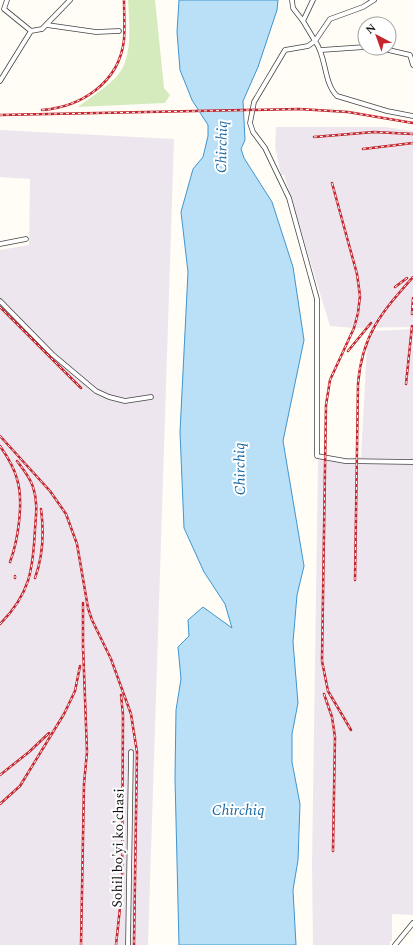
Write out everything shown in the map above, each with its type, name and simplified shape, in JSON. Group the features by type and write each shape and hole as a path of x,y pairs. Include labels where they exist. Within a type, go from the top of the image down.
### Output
{"street":[{"path":"7,0 4,9 31,31 40,30 47,25 70,0"},
{"path":"292,0 293,8 322,50 330,85 333,92 337,96 387,111 413,116"},
{"path":"303,21 313,0"},
{"path":"374,0 363,7 330,19 315,41 308,46 285,50 254,102 250,123 253,132 265,148 289,198 318,299 317,456 345,461 413,462"},
{"path":"47,25 96,32 119,31"},
{"path":"0,81 31,31"},
{"path":"322,50 357,48"},
{"path":"397,53 410,56 413,65"},
{"path":"0,244 26,239"},
{"path":"0,301 52,354 96,391 109,397 125,401 151,397"},
{"name":"Sohil bo'yi ko'chasi","path":"128,945 130,752"},
{"path":"395,945 413,923"}],"shaded area":[{"path":"276,127 385,127 413,131 413,327 354,328 330,326 284,175 281,175 275,147"},
{"path":"0,130 174,139 148,945 0,945 0,250 29,245 30,179 0,177"},
{"path":"413,329 413,915 392,914 392,941 390,941 390,945 313,945 312,865 318,460 361,457 367,346 374,331"}],"green space":[{"path":"128,0 155,0 164,88 170,95 165,103 78,107 110,83 121,71 124,65 127,58 129,41"}],"water":[{"name":"Chirchiq","path":"179,0 278,0 277,10 258,67 243,101 245,140 241,149 244,158 272,202 293,267 304,340 283,441 304,566 297,595 293,642 298,703 292,734 292,762 300,804 298,860 293,890 296,945 179,945 175,778 176,710 181,679 178,647 189,636 188,620 203,607 232,628 225,604 204,572 184,528 180,432 188,272 181,212 193,169 203,157 208,136 208,125 192,100 180,70 177,32"}],"railway":[{"path":"42,110 57,108 84,98 96,90 115,69 121,55 124,40 124,0"},
{"path":"0,115 299,109 348,112 413,123"},
{"path":"314,137 374,132 413,134"},
{"path":"363,149 413,143"},
{"path":"332,183 357,274 360,296 354,328 330,380 326,405 322,661 328,691 351,730"},
{"path":"355,580 358,384 360,367 369,338 375,326 391,302 413,277"},
{"path":"395,287 407,278"},
{"path":"412,314 413,298"},
{"path":"0,307 81,388"},
{"path":"348,351 371,323"},
{"path":"406,384 412,326"},
{"path":"0,436 50,491 66,514 77,544 88,608 92,620 111,659 131,714 137,752 134,945"},
{"path":"0,446 14,470 20,498 18,532 10,562"},
{"path":"0,624 10,613 24,592 33,557 36,498 30,480 17,461"},
{"path":"35,578 40,561 42,544 41,509"},
{"path":"83,603 83,651"},
{"path":"81,945 84,784 87,752 83,645"},
{"path":"0,804 20,786 64,714 75,691 80,666"},
{"path":"324,694 332,717 335,737 333,851"},
{"path":"116,945 122,889 123,715 121,695"},
{"path":"0,775 29,752 49,733"}]}
